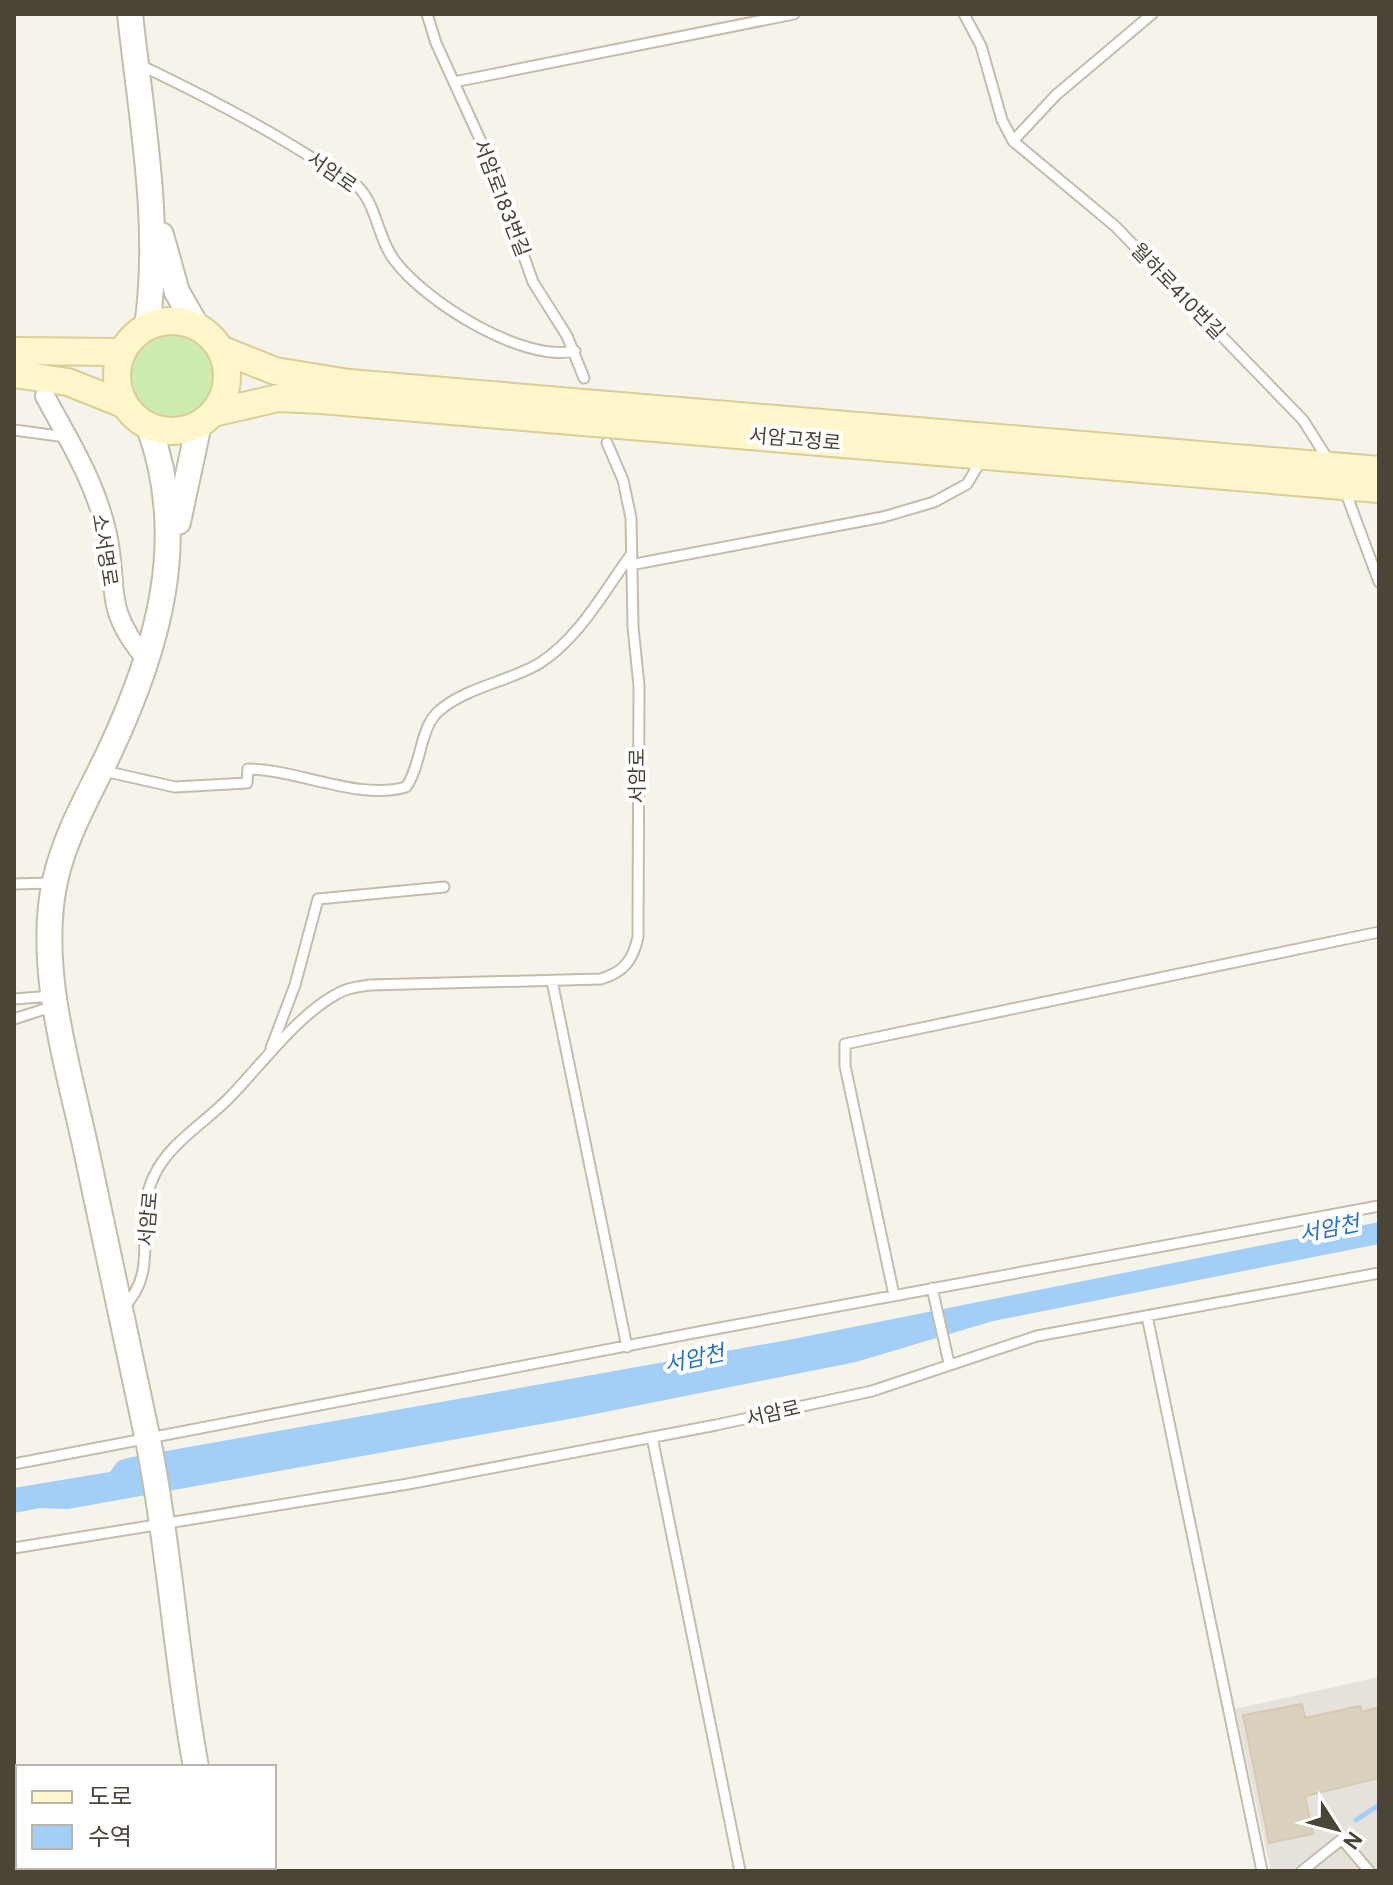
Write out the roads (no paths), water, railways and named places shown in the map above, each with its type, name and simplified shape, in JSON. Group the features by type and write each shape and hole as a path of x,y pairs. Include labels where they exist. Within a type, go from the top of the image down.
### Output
{"main road":[{"path":"14,374 68,382 123,404 149,427 166,432 206,419 228,382 220,349 197,327 163,321 147,327 132,337 121,352 116,371 123,404"},
{"name":"서암고정로","path":"220,349 275,371 349,383 1337,474 1379,489"},
{"path":"14,351 66,354 121,352"},
{"name":"서암고정로","path":"206,419 278,398 984,455 1337,474 1379,470"}],"street":[{"path":"130,14 149,186 152,259 147,327"},
{"path":"149,186 177,292 197,327"},
{"name":"소서명로","path":"45,396 87,473 106,527 114,605 131,641 146,659"},
{"path":"169,563 206,419"},
{"name":"서암로","path":"149,427 162,463 166,490 169,563 146,659 81,808 55,883 51,929 56,1000 148,1442 180,1682 196,1765"}],"lane":[{"name":"서암로183번길","path":"427,14 512,215 533,282 575,351 584,378"},
{"path":"454,82 794,14"},
{"name":"월하로410번길","path":"964,14 981,46 1002,120 1013,141 1115,226 1303,420 1337,474 1379,582"},
{"path":"1013,141 1056,95 1152,14"},
{"name":"서암로","path":"135,62 277,135 361,189 395,261 422,289 445,306 530,349 558,355 575,351"},
{"path":"14,430 68,437"},
{"path":"100,770 175,787 247,783 248,769 271,769 312,780 366,788 394,790 406,787 420,759 429,724 440,710 497,679 537,665 556,651 630,561 628,499 607,443"},
{"path":"630,561 883,517 934,502 967,484 984,455"},
{"name":"서암로","path":"120,1310 137,1293 143,1279 147,1193 164,1159 232,1095 271,1048 332,996 348,988 601,979 615,975 630,960 638,937 639,686 630,561"},
{"path":"14,884 55,883"},
{"path":"271,1048 295,985 318,899 444,887"},
{"path":"894,1295 845,1066 845,1044 1379,932"},
{"path":"552,981 627,1347"},
{"path":"14,999 56,1000"},
{"path":"14,1019 56,1000"},
{"path":"14,1464 148,1442 894,1295 1379,1206"},
{"name":"서암로","path":"14,1548 408,1484 652,1437 872,1391 948,1359 1037,1336 1379,1273"},
{"path":"932,1288 948,1359"},
{"path":"1147,1316 1262,1871"},
{"path":"652,1437 740,1871"},
{"path":"1302,1871 1342,1839 1369,1871"}],"water":[{"name":"서암천","path":"1379,1222 1379,1244 993,1321 856,1362 580,1417 68,1509 40,1508 14,1513 14,1488 110,1472 118,1461 127,1458 788,1340"}],"waterway":[{"path":"1356,1820 1379,1805"}]}
